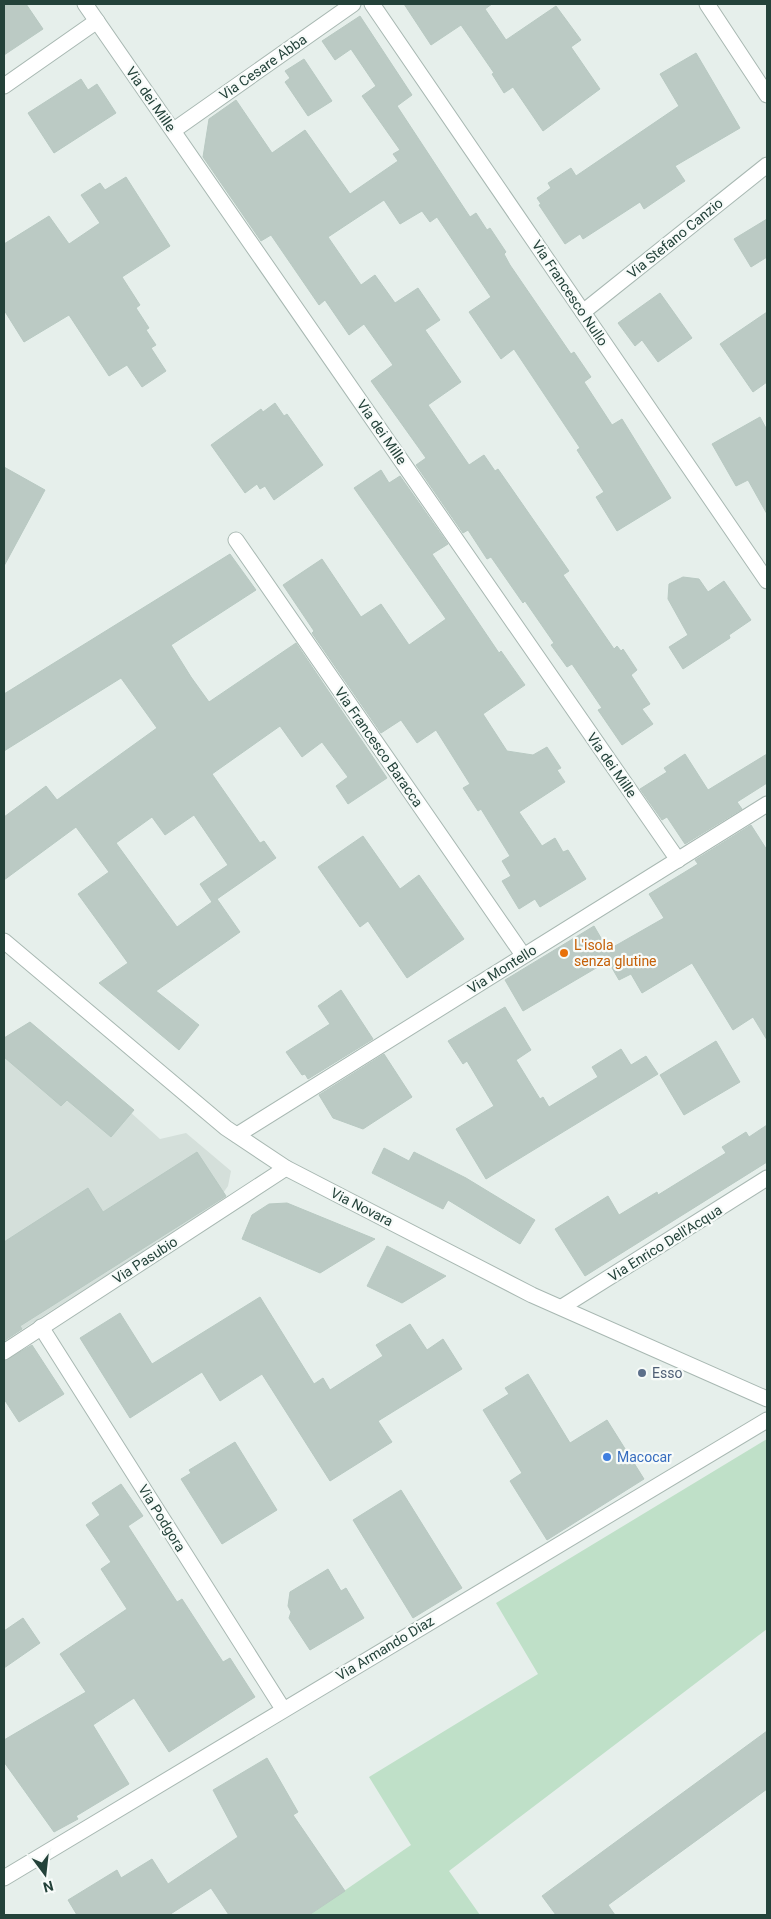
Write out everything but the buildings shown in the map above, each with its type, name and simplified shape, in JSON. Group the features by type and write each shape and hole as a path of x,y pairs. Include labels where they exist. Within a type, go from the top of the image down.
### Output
{"street":[{"name":"Via dei Mille","path":"85,4 678,860"},
{"name":"Via Cesare Abba","path":"174,130 353,4"},
{"name":"Via Francesco Nullo","path":"372,4 767,581"},
{"path":"707,4 767,95"},
{"path":"4,86 97,21"},
{"name":"Via Stefano Canzio","path":"583,312 767,165"},
{"name":"Via Francesco Baracca","path":"236,540 523,955"},
{"name":"Via Montello","path":"237,1135 767,804"},
{"name":"Via Novara","path":"4,940 203,1109 286,1168 532,1295 767,1399"},
{"name":"Via Pasubio","path":"4,1352 286,1168"},
{"name":"Via Enrico Dell'Acqua","path":"562,1308 767,1178"},
{"name":"Via Podgora","path":"41,1327 283,1709"},
{"name":"Via Armando Diaz","path":"4,1878 767,1420"}],"shaded area":[{"path":"30,1022 160,1139 186,1133 231,1171 228,1186 223,1193 227,1198 4,1341 4,1038"}],"green space":[{"path":"767,1439 767,1629 449,1871 480,1915 309,1915 411,1845 369,1777 538,1674 496,1603"}],"place":[{"name":"L'isola senza glutine","path":"564,953"},
{"name":"Esso","path":"642,1373"},
{"name":"Macocar","path":"607,1457"}]}
